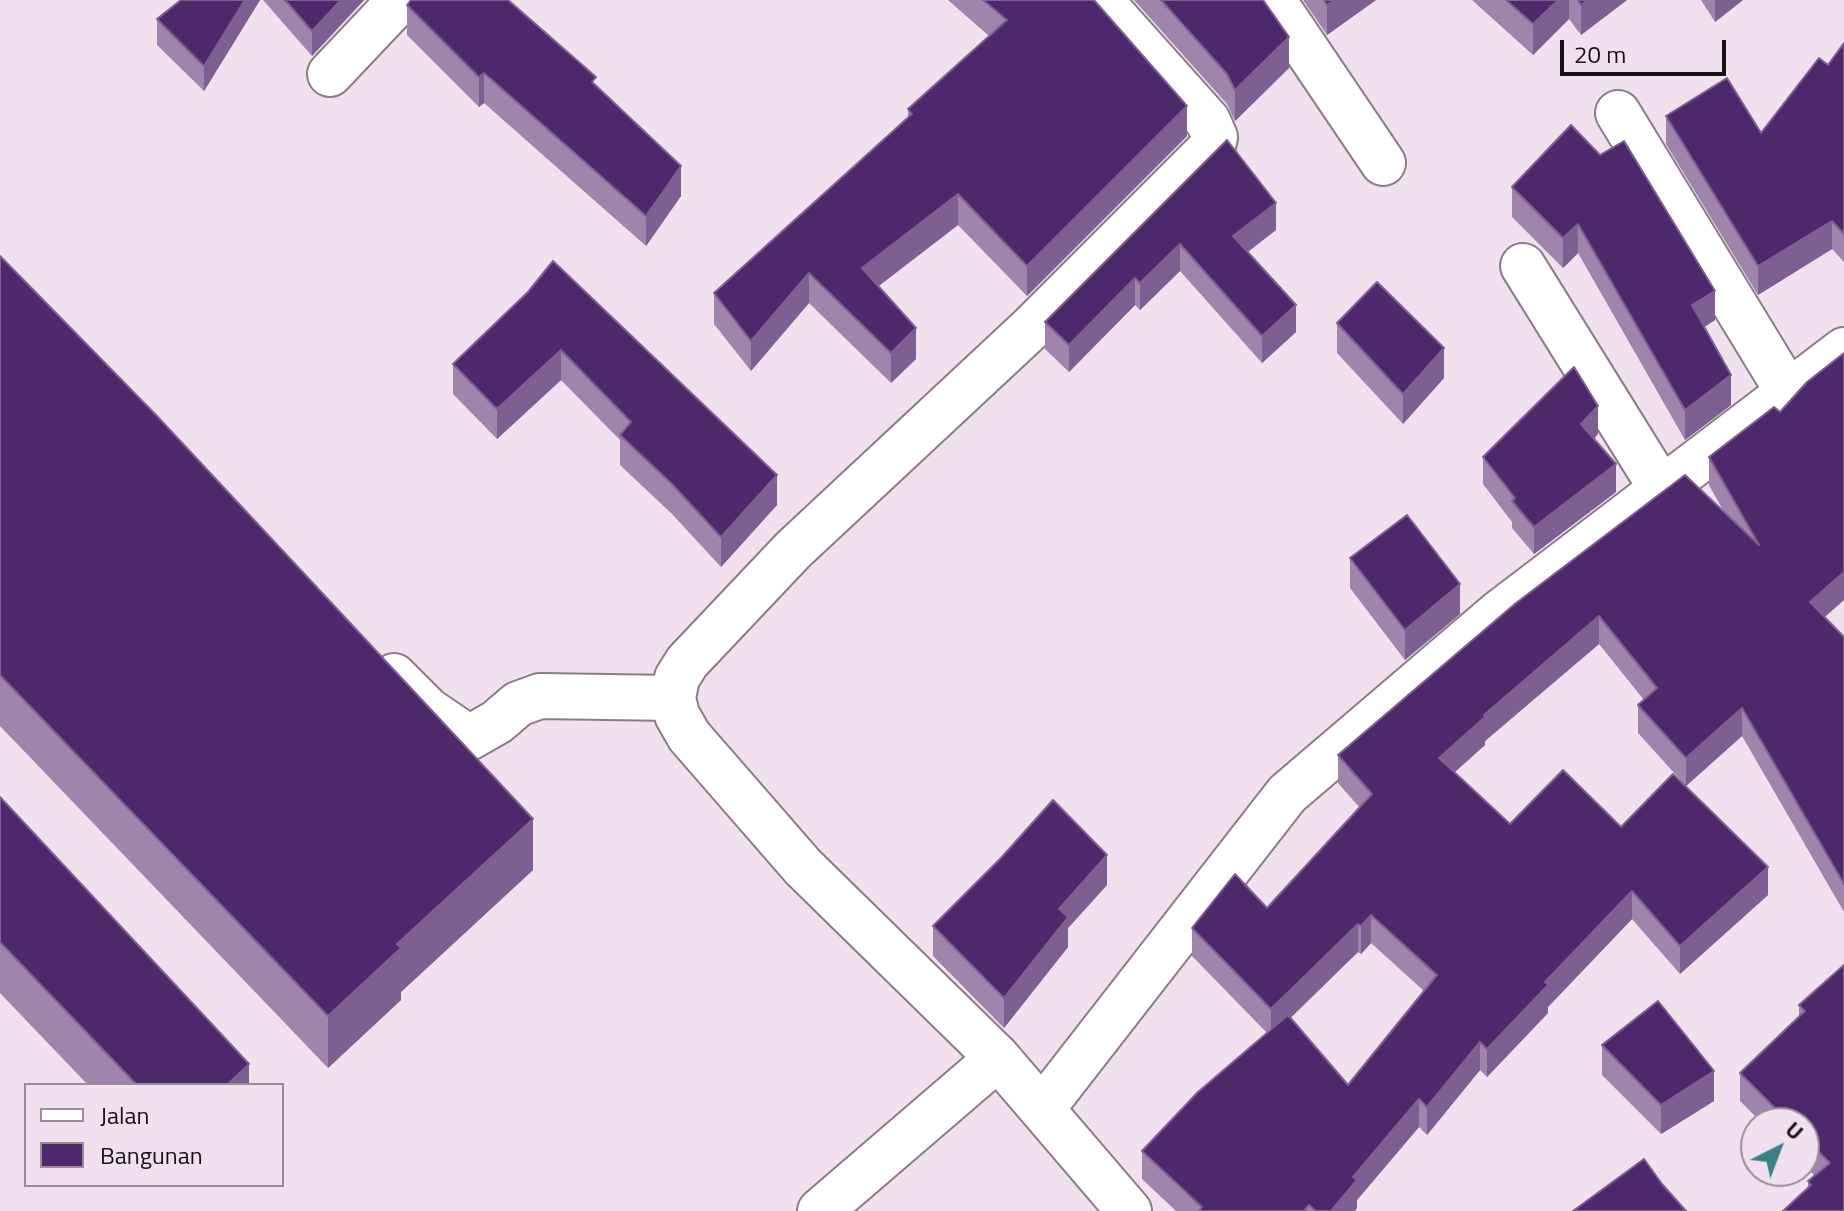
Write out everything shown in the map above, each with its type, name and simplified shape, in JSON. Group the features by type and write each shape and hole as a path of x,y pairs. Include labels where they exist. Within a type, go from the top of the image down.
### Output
{"street":[{"path":"330,74 400,0"},
{"path":"1100,0 1208,121 1215,137 1213,146 1032,327 793,550 687,662 677,678 673,698 677,715 689,736 803,867 998,1058 1129,1211"},
{"path":"1273,0 1383,163"},
{"path":"1618,113 1788,392"},
{"path":"1523,266 1661,488"},
{"path":"1042,1109 1287,794 1500,612 1844,350"},
{"path":"372,653 428,710 469,738 497,722 518,704 540,696 673,698"},
{"path":"820,1211 998,1058"}],"building":[{"path":"181,0 245,0 204,66 157,19"},
{"path":"285,0 341,0 312,31"},
{"path":"411,0 508,0 596,77 592,82 681,166 646,216 484,73 479,77 407,5"},
{"path":"983,0 1094,0 1187,106 1027,266 958,194 862,268 916,328 891,353 809,273 751,341 714,293 912,114 908,109 1007,20"},
{"path":"1161,0 1263,0 1289,37 1235,90 1227,74"},
{"path":"1506,0 1558,0 1533,24"},
{"path":"1844,43 1844,234 1832,221 1758,266 1666,116 1727,78 1761,133 1819,58 1828,65"},
{"path":"1571,125 1600,155 1624,141 1715,291 1692,305 1731,375 1685,410 1578,224 1563,238 1512,187"},
{"path":"1227,140 1276,203 1233,236 1296,305 1262,336 1180,244 1140,283 1135,278 1069,345 1045,322"},
{"path":"0,256 156,415 533,819 397,944 401,948 328,1016 0,675"},
{"path":"553,261 777,475 721,537 672,484 620,435 631,422 561,350 497,409 453,364 528,292"},
{"path":"1377,282 1444,348 1403,394 1337,323"},
{"path":"1844,353 1844,572 1810,602 1844,637 1844,884 1742,708 1686,758 1638,705 1657,688 1599,616 1439,758 1510,824 1563,770 1621,827 1673,774 1768,867 1680,946 1632,891 1545,982 1548,985 1487,1049 1480,1042 1427,1107 1419,1099 1353,1177 1357,1180 1331,1211 1316,1211 1309,1205 1304,1211 1199,1211 1202,1207 1142,1151 1198,1092 1288,1015 1348,1085 1437,975 1371,915 1271,1009 1192,928 1235,874 1267,908 1372,794 1338,755 1516,603 1685,475 1759,545 1709,457 1774,407 1780,412 1807,382"},
{"path":"1574,367 1598,406 1581,424 1616,464 1534,527 1512,501 1515,498 1483,457"},
{"path":"1407,515 1460,584 1405,630 1350,558"},
{"path":"0,797 249,1064 229,1083 135,1083 0,942"},
{"path":"1053,800 1107,855 1059,909 1068,917 1004,998 933,926"},
{"path":"1844,965 1844,1211 1783,1211 1809,1187 1820,1187 1820,1171 1830,1163 1820,1153 1820,1107 1774,1107 1740,1073 1805,1011 1799,1005"},
{"path":"1658,1001 1714,1071 1661,1105 1602,1045"},
{"path":"1644,1159 1686,1211 1573,1211"}]}
